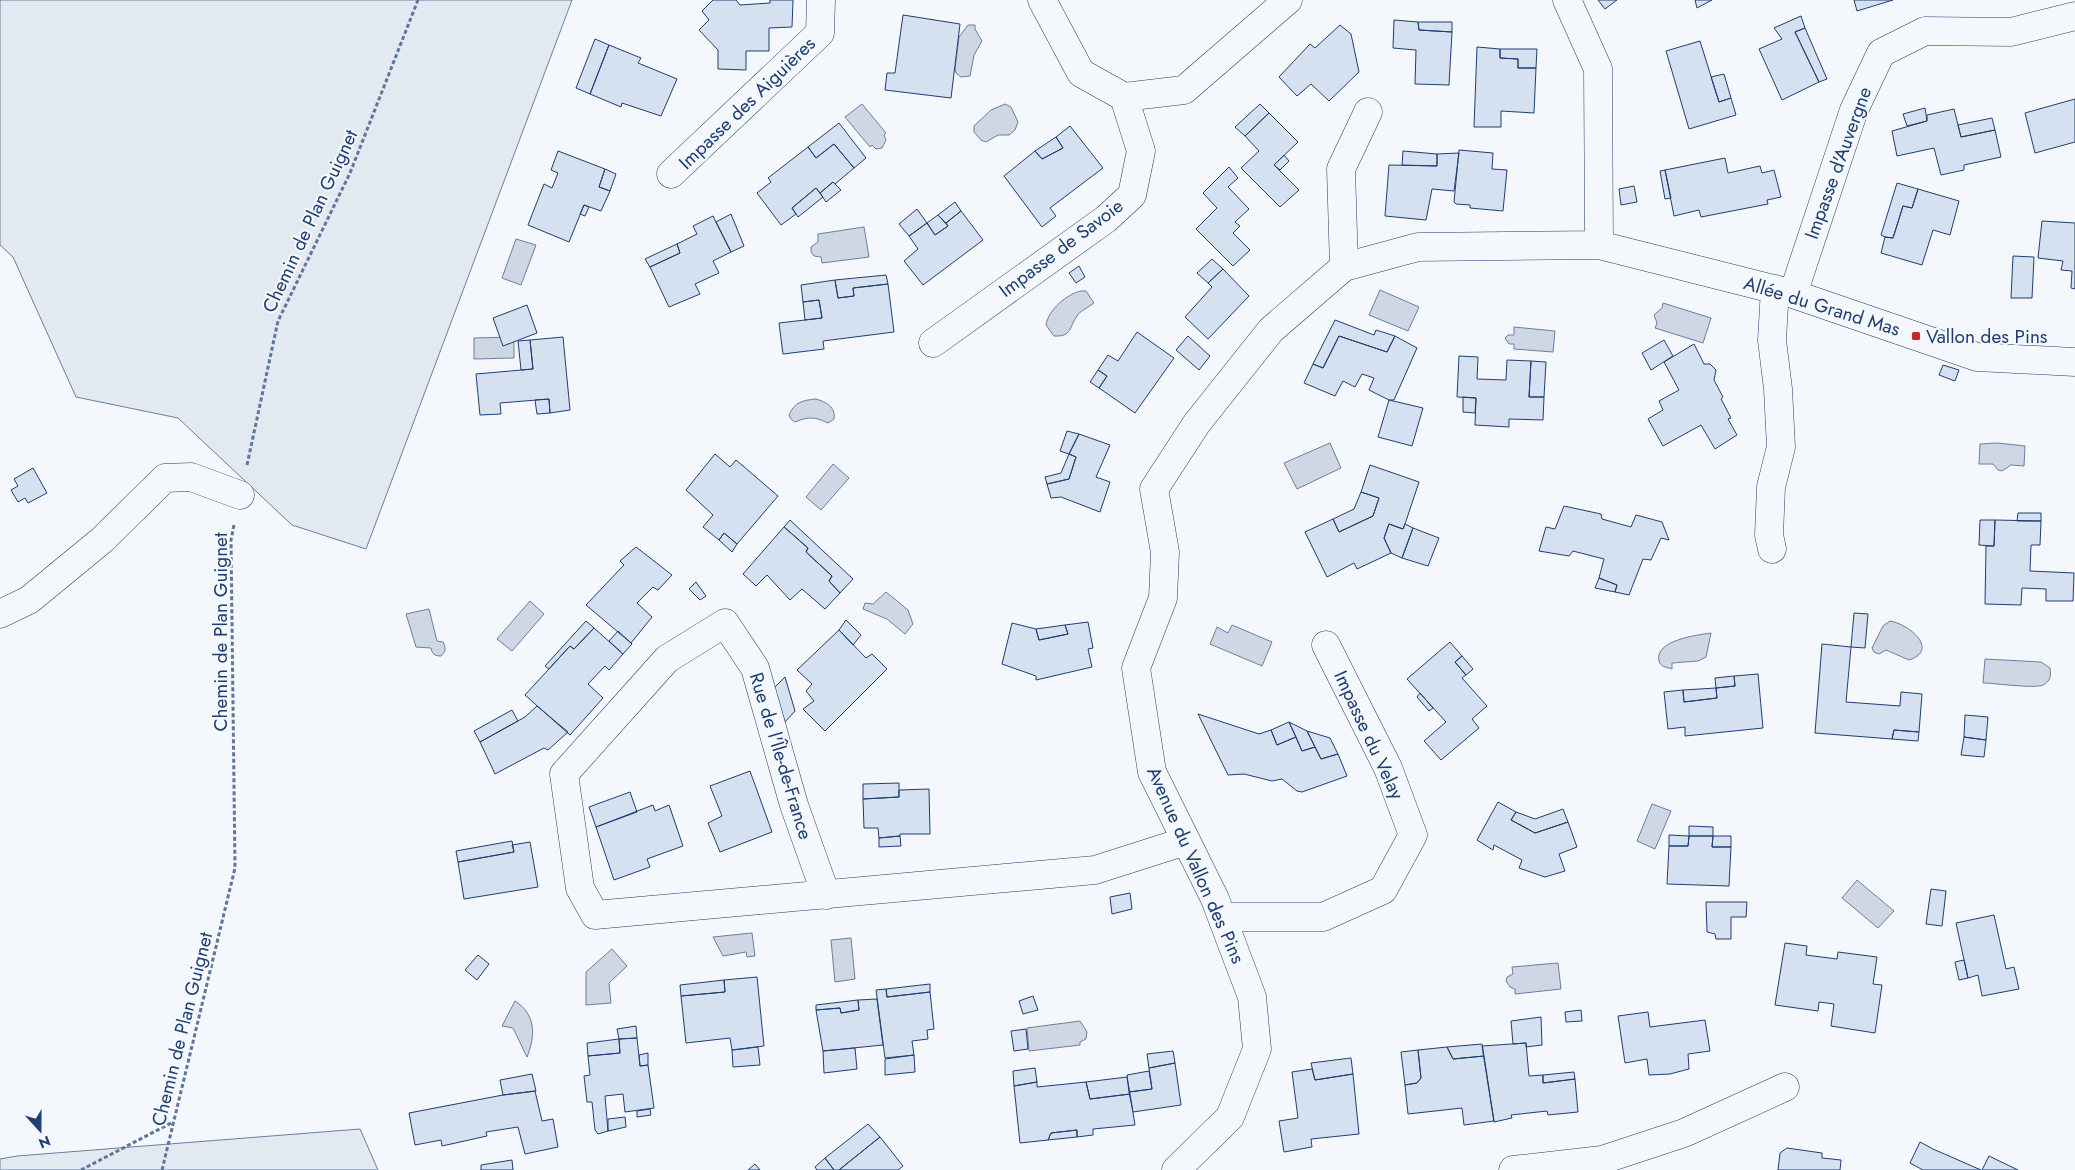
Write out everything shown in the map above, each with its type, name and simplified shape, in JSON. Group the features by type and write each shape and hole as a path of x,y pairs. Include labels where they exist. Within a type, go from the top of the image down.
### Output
{"street":[{"name":"Impasse des Aiguières","path":"671,174 820,33 821,0"},
{"path":"1042,0 1081,73 1124,97 1184,90 1288,0"},
{"path":"1567,0 1598,69 1599,245"},
{"name":"Impasse d'Auvergne","path":"1772,549 1769,534 1771,487 1781,447 1778,388 1772,340 1784,292 1854,110 1881,53 1925,31 2011,32 2075,16"},
{"name":"Impasse de Savoie","path":"932,343 1106,219 1132,195 1140,150 1124,97"},
{"path":"1344,267 1340,169 1368,112"},
{"name":"Avenue du Vallon des Pins","path":"1176,1170 1230,1117 1257,1048 1252,997 1222,917 1152,772 1136,668 1163,598 1165,552 1154,489 1198,423 1272,330 1344,267 1418,247 1599,245"},
{"name":"Allée du Grand Mas","path":"1599,245 1784,292 1977,357 2075,362"},
{"path":"0,614 29,600 102,540 165,478 191,477 240,495"},
{"name":"Rue de l'Île-de-France","path":"826,895 794,805 755,668 725,623 667,659 564,774 580,888 595,914 826,895 1095,870 1186,840"},
{"name":"Impasse du Velay","path":"1222,917 1323,917 1384,890 1413,835 1388,768 1326,644"},
{"path":"1513,1170 1602,1160 1684,1133 1785,1087"}],"path":[{"name":"Chemin de Plan Guignet","path":"162,1170 235,868 231,540 278,321 350,173 418,0"},
{"path":"81,1170 174,1122"}],"shaded area":[{"path":"0,0 572,0 366,549 292,525 178,418 76,397 13,257 0,245"},
{"path":"968,25 975,25 975,29 982,41 974,55 970,76 961,77 956,73 955,69 959,37"},
{"path":"862,104 886,133 884,135 886,140 882,148 876,149 872,145 870,147 845,117"},
{"path":"1005,104 1011,107 1018,122 1015,130 1009,135 998,135 986,142 981,140 974,132 974,126 991,110"},
{"path":"864,227 869,257 822,263 821,257 814,256 811,252 811,247 818,242 818,234"},
{"path":"516,239 536,245 521,285 502,278"},
{"path":"1380,290 1419,307 1408,331 1369,315"},
{"path":"1081,291 1086,291 1094,303 1078,314 1067,333 1054,336 1046,325 1050,314 1064,299"},
{"path":"1663,303 1711,318 1703,343 1655,328 1657,323 1654,315 1662,308"},
{"path":"1514,327 1555,331 1553,352 1514,349 1514,344 1509,344 1505,338 1508,335 1514,335"},
{"path":"514,337 514,358 474,359 474,338"},
{"path":"816,399 827,403 832,408 834,419 828,423 812,418 795,422 791,419 789,415 797,404"},
{"path":"1330,443 1341,468 1297,489 1284,463"},
{"path":"1997,443 2025,446 2024,466 2011,465 2002,471 1998,470 1993,464 1979,464 1980,444"},
{"path":"833,464 849,478 821,510 806,497"},
{"path":"886,592 908,610 913,624 905,634 887,619 863,609 865,603 873,604"},
{"path":"530,601 544,614 512,651 497,639"},
{"path":"429,609 437,641 443,642 445,646 445,651 441,656 434,654 431,648 416,647 406,614"},
{"path":"1890,621 1905,627 1918,638 1922,644 1922,650 1918,656 1909,660 1886,650 1879,654 1874,652 1872,648 1883,626"},
{"path":"1232,625 1272,642 1262,666 1210,644 1217,627 1228,633"},
{"path":"1711,633 1706,657 1698,661 1672,663 1672,669 1660,663 1659,654 1670,643 1688,637"},
{"path":"1985,659 2041,662 2050,668 2050,678 2048,682 2039,686 1983,683"},
{"path":"1652,804 1671,811 1655,849 1637,841"},
{"path":"1857,880 1894,911 1878,928 1842,898"},
{"path":"752,933 755,956 747,957 746,952 723,956 713,937"},
{"path":"851,938 855,979 835,982 831,940"},
{"path":"612,949 627,966 609,983 611,1003 586,1005 586,972"},
{"path":"1558,963 1561,989 1515,994 1515,989 1510,987 1506,981 1507,977 1513,974 1512,967"},
{"path":"515,1001 531,1020 533,1034 527,1057 513,1028 502,1026"},
{"path":"1080,1021 1087,1032 1086,1039 1080,1042 1080,1045 1029,1051 1027,1028"},
{"path":"360,1129 378,1170 0,1170 0,1159 17,1156"}],"building":[{"path":"713,0 736,0 740,5 770,3 770,0 793,0 792,27 769,28 769,51 746,51 746,70 718,69 718,50 699,30 709,20 702,11"},
{"path":"1598,0 1617,0 1605,9"},
{"path":"1695,0 1712,0 1697,8"},
{"path":"1854,0 1893,0 1857,11"},
{"path":"903,15 960,24 951,98 885,90 887,73 895,73"},
{"path":"1801,16 1805,28 1795,32 1819,82 1782,100 1759,49 1782,39 1774,28"},
{"path":"1394,20 1418,22 1419,30 1452,32 1449,85 1415,84 1416,50 1393,48"},
{"path":"1418,22 1452,22 1452,32 1419,30"},
{"path":"1340,25 1351,34 1359,72 1329,101 1311,84 1297,96 1279,77 1310,44 1315,48"},
{"path":"1805,28 1827,79 1819,82 1795,32"},
{"path":"595,39 609,45 590,94 576,88"},
{"path":"1700,41 1719,102 1731,98 1736,115 1689,129 1666,51"},
{"path":"609,45 641,58 638,63 677,79 661,116 622,103 621,107 590,94"},
{"path":"1477,47 1500,49 1500,58 1518,59 1518,68 1536,68 1534,113 1501,111 1501,127 1474,127"},
{"path":"1500,49 1537,49 1536,68 1518,68 1518,59 1500,58"},
{"path":"1724,74 1731,98 1719,102 1711,77"},
{"path":"2075,99 2075,142 2035,153 2025,113"},
{"path":"1260,104 1269,113 1245,136 1235,127"},
{"path":"1925,108 1927,121 1907,126 1903,114"},
{"path":"1954,109 1961,137 1995,130 2001,157 1964,165 1964,170 1941,175 1934,148 1897,156 1892,131 1927,121 1927,115"},
{"path":"1269,113 1298,142 1274,165 1299,190 1280,207 1241,168 1259,151 1245,136"},
{"path":"1992,118 1995,130 1961,137 1958,125"},
{"path":"839,123 866,158 854,168 834,144 816,158 808,147"},
{"path":"1070,126 1103,168 1050,208 1056,216 1042,227 1004,176 1035,151 1042,159 1063,148 1056,137"},
{"path":"1056,137 1063,148 1042,159 1035,151"},
{"path":"834,144 854,168 835,184 833,182 820,193 816,188 792,208 796,214 781,225 757,193 771,182 768,178 808,147 816,158"},
{"path":"1459,150 1493,153 1492,169 1507,170 1503,211 1470,208 1470,205 1456,204 1454,202"},
{"path":"558,151 605,169 599,187 610,191 601,211 584,205 569,242 528,225 544,184 552,188 558,173 551,170"},
{"path":"1403,151 1437,154 1437,166 1402,165"},
{"path":"1459,153 1454,191 1432,189 1426,220 1385,216 1389,165 1437,166 1437,154"},
{"path":"1284,155 1289,161 1280,170 1274,165"},
{"path":"1725,158 1728,173 1760,166 1762,173 1774,170 1781,197 1767,200 1768,204 1701,217 1699,210 1674,216 1665,170"},
{"path":"1229,167 1238,178 1228,187 1249,209 1235,222 1240,226 1233,233 1250,250 1233,266 1196,229 1217,208 1203,193"},
{"path":"605,169 616,174 610,191 599,187"},
{"path":"1665,170 1671,198 1665,199 1660,171"},
{"path":"833,182 841,190 826,202 820,193"},
{"path":"1897,183 1918,189 1912,208 1903,206 1893,238 1885,237 1881,235"},
{"path":"1634,186 1637,202 1621,205 1619,189"},
{"path":"816,188 823,197 798,217 792,208"},
{"path":"1918,189 1959,201 1950,235 1933,230 1922,265 1881,253 1885,237 1893,238 1903,206 1912,208"},
{"path":"955,202 961,211 946,223 938,215"},
{"path":"584,205 589,207 585,216 580,214"},
{"path":"917,209 927,223 909,236 899,224"},
{"path":"961,211 983,240 923,285 904,261 918,249 909,236 927,223 935,235 948,226 946,223"},
{"path":"731,214 744,246 731,252 716,222"},
{"path":"938,215 948,226 935,235 927,223"},
{"path":"713,216 731,252 713,261 719,273 695,284 700,294 669,307 650,267 680,253 677,244 697,234 693,226"},
{"path":"2042,221 2075,223 2075,289 2071,288 2072,271 2061,270 2063,261 2038,258"},
{"path":"677,244 680,253 650,267 645,259"},
{"path":"2013,256 2034,257 2032,298 2011,298"},
{"path":"1212,259 1223,269 1208,283 1197,273"},
{"path":"1079,266 1085,277 1076,283 1069,273"},
{"path":"1223,269 1249,296 1208,339 1185,317 1212,287 1208,283"},
{"path":"886,275 888,284 853,288 854,296 838,298 835,280"},
{"path":"835,280 838,298 854,296 853,288 888,284 894,332 823,341 824,349 783,354 779,323 822,318 819,300 803,302 801,285"},
{"path":"819,300 822,318 805,320 803,302"},
{"path":"527,305 537,333 503,346 493,318"},
{"path":"1335,320 1374,335 1376,330 1395,336 1387,352 1339,336 1323,368 1313,364"},
{"path":"1137,332 1174,358 1135,413 1099,388 1107,376 1098,370 1108,355 1118,361"},
{"path":"1188,336 1210,356 1199,370 1176,350"},
{"path":"1339,336 1387,352 1395,336 1417,348 1394,400 1389,400 1369,390 1374,378 1362,374 1355,387 1343,381 1335,396 1304,383 1313,364 1323,368"},
{"path":"563,337 570,410 550,413 549,399 500,403 501,414 480,415 476,374 533,369 530,340"},
{"path":"530,340 533,369 521,370 518,341"},
{"path":"1664,340 1673,356 1651,370 1642,353"},
{"path":"1694,344 1704,364 1710,364 1716,370 1714,380 1731,418 1728,419 1737,435 1715,449 1701,425 1663,446 1648,419 1663,410 1659,401 1679,390 1664,362"},
{"path":"1459,356 1478,357 1477,379 1506,380 1507,360 1531,361 1529,397 1544,397 1543,420 1509,419 1509,427 1475,425 1476,398 1457,397"},
{"path":"1531,361 1546,362 1544,397 1529,397"},
{"path":"1943,365 1959,370 1955,381 1939,375"},
{"path":"1098,370 1107,376 1099,388 1090,382"},
{"path":"1463,397 1476,398 1475,413 1463,412"},
{"path":"549,399 550,413 537,414 535,400"},
{"path":"1389,400 1423,408 1412,446 1378,437"},
{"path":"1067,431 1079,434 1069,454 1060,451"},
{"path":"1079,434 1110,445 1096,477 1110,482 1100,512 1061,497 1051,498 1047,484 1069,479 1076,457 1069,454"},
{"path":"715,454 730,467 736,460 778,496 737,544 724,533 719,540 703,527 713,515 686,490"},
{"path":"1069,454 1076,457 1069,479 1047,484 1045,477 1061,473"},
{"path":"1370,465 1419,482 1405,524 1403,529 1389,524 1384,538 1391,553 1357,569 1354,563 1327,577 1305,532 1333,519 1339,532 1373,516 1379,498 1361,492"},
{"path":"33,468 47,493 28,503 25,498 18,502 11,490 18,486 14,479"},
{"path":"1361,492 1379,498 1373,516 1339,532 1333,519 1354,509"},
{"path":"1564,506 1601,514 1602,519 1631,527 1636,515 1662,522 1669,540 1661,538 1651,560 1643,559 1629,595 1615,592 1617,585 1599,578 1604,559 1573,551 1569,556 1539,551 1546,527 1555,529"},
{"path":"2018,513 2041,513 2041,521 2017,521"},
{"path":"790,520 853,579 840,593 829,581 832,576 806,552 808,548 784,527"},
{"path":"1980,520 1995,520 1994,546 1979,545"},
{"path":"1995,520 2041,521 2040,545 2031,545 2030,571 2074,573 2073,601 2046,601 2046,589 2022,588 2021,605 1985,604 1986,546 1994,546"},
{"path":"1389,524 1403,529 1405,524 1413,528 1402,558 1391,553 1384,538"},
{"path":"784,527 808,548 806,552 832,576 829,581 840,593 825,609 802,589 790,600 767,575 756,586 743,574"},
{"path":"1413,528 1439,538 1428,566 1402,558"},
{"path":"724,533 737,544 732,552 719,540"},
{"path":"636,547 672,575 658,590 653,587 637,603 652,617 631,643 586,605 624,565 620,561"},
{"path":"1599,578 1617,585 1615,592 1595,588"},
{"path":"696,582 706,596 700,600 689,589"},
{"path":"1854,613 1868,614 1865,648 1851,647"},
{"path":"846,620 861,635 853,645 839,630"},
{"path":"586,621 594,628 574,649 570,646 549,669 545,666"},
{"path":"1088,622 1093,648 1088,649 1092,667 1036,680 1036,676 1002,664 1012,623 1036,629 1039,640 1068,634 1065,625"},
{"path":"1065,625 1068,634 1039,640 1036,629"},
{"path":"594,628 623,654 609,670 605,666 588,684 603,698 570,735 525,695 570,646 574,649"},
{"path":"839,630 866,658 872,654 887,669 825,731 803,709 814,701 806,691 812,684 797,670"},
{"path":"618,631 632,644 623,654 609,641"},
{"path":"1450,642 1462,656 1455,662 1466,675 1462,678 1487,706 1472,719 1479,728 1441,760 1424,741 1446,722 1407,679"},
{"path":"1822,644 1851,647 1846,702 1900,706 1901,692 1922,694 1919,732 1894,730 1892,739 1815,733"},
{"path":"1462,656 1473,669 1466,675 1455,662"},
{"path":"1758,674 1763,728 1685,736 1685,727 1668,729 1664,692 1683,690 1684,702 1717,698 1716,688 1735,686 1734,676"},
{"path":"1734,676 1735,686 1716,688 1715,678"},
{"path":"785,677 795,711 785,722 774,688"},
{"path":"1716,688 1717,698 1684,702 1683,690"},
{"path":"1420,693 1433,708 1429,711 1417,697"},
{"path":"537,706 568,732 548,750 544,748 495,774 480,742 525,717"},
{"path":"512,710 518,721 480,742 474,731"},
{"path":"1198,714 1259,734 1271,730 1277,745 1296,737 1302,751 1315,747 1321,759 1338,754 1347,776 1302,792 1297,791 1282,779 1272,781 1244,774 1228,775"},
{"path":"1965,715 1988,717 1986,740 1964,737"},
{"path":"1289,722 1296,737 1277,745 1271,730"},
{"path":"1289,722 1307,731 1315,747 1302,751"},
{"path":"1894,730 1919,732 1918,741 1892,739"},
{"path":"1307,731 1330,738 1338,754 1321,759"},
{"path":"1964,737 1986,740 1984,757 1961,755"},
{"path":"750,771 772,832 720,852 708,823 722,816 710,786"},
{"path":"899,783 899,797 863,799 863,784"},
{"path":"929,789 930,834 900,834 900,836 879,838 878,828 864,828 863,799 899,797 899,790"},
{"path":"630,792 637,812 596,827 589,807"},
{"path":"1498,802 1516,812 1511,820 1535,833 1568,822 1577,847 1559,854 1565,871 1545,877 1519,868 1522,860 1494,845 1493,850 1477,840"},
{"path":"653,805 655,811 669,805 683,846 647,859 650,867 614,880 596,827"},
{"path":"1563,809 1568,822 1535,833 1511,820 1516,812 1535,819"},
{"path":"1689,826 1713,827 1713,836 1689,836"},
{"path":"1669,835 1689,836 1688,846 1669,846"},
{"path":"900,836 901,846 879,847 879,838"},
{"path":"1689,836 1713,836 1712,847 1731,847 1729,886 1667,884 1669,846 1688,846"},
{"path":"1713,836 1731,836 1731,847 1712,847"},
{"path":"512,841 514,852 458,862 456,851"},
{"path":"530,842 538,887 464,899 458,862 514,852 512,845"},
{"path":"1931,889 1946,891 1942,926 1926,924"},
{"path":"1130,893 1132,909 1112,914 1110,897"},
{"path":"1706,902 1747,902 1746,917 1731,917 1731,939 1716,939 1715,934 1707,932"},
{"path":"1994,915 2006,969 2014,967 2019,989 1982,996 1978,975 1968,978 1956,923"},
{"path":"1785,943 1807,946 1806,955 1837,959 1838,952 1877,957 1873,984 1882,985 1875,1033 1831,1026 1834,1004 1819,1002 1818,1011 1775,1005"},
{"path":"478,955 489,964 477,980 465,970"},
{"path":"1964,960 1968,978 1959,980 1955,962"},
{"path":"757,977 764,1046 732,1050 730,1038 686,1043 681,996 725,992 724,980"},
{"path":"724,980 725,992 681,996 680,985"},
{"path":"930,984 930,992 887,997 886,989"},
{"path":"886,989 887,997 930,992 934,1029 927,1030 928,1039 912,1041 914,1055 885,1058 876,990"},
{"path":"1033,996 1038,1010 1023,1014 1019,1001"},
{"path":"877,999 883,1045 823,1051 816,1010 840,1008 841,1013 859,1010 858,1000"},
{"path":"858,1000 859,1010 841,1013 840,1008 816,1010 816,1005"},
{"path":"1581,1010 1582,1021 1566,1022 1565,1012"},
{"path":"1648,1012 1650,1027 1705,1020 1710,1051 1688,1054 1689,1069 1670,1074 1649,1075 1647,1059 1625,1063 1618,1016"},
{"path":"1541,1017 1542,1045 1526,1047 1526,1043 1513,1044 1511,1021"},
{"path":"636,1026 637,1038 619,1039 617,1029"},
{"path":"1026,1029 1028,1049 1014,1051 1011,1031"},
{"path":"637,1038 640,1066 648,1065 654,1108 625,1112 623,1094 605,1096 608,1131 598,1134 595,1130 592,1102 587,1102 584,1076 590,1075 588,1056 620,1053 619,1039"},
{"path":"619,1039 620,1053 588,1056 587,1043"},
{"path":"1526,1043 1529,1076 1543,1075 1543,1083 1575,1079 1578,1112 1548,1115 1547,1111 1511,1115 1512,1118 1494,1122 1482,1046"},
{"path":"1482,1044 1484,1056 1453,1059 1447,1047"},
{"path":"758,1047 760,1065 733,1067 732,1050"},
{"path":"1447,1047 1453,1059 1484,1056 1494,1121 1464,1125 1462,1108 1408,1114 1405,1085 1417,1083 1421,1078 1418,1050"},
{"path":"855,1048 857,1069 824,1073 823,1051"},
{"path":"1418,1050 1421,1078 1417,1083 1405,1085 1401,1052"},
{"path":"1173,1051 1175,1063 1149,1068 1147,1054"},
{"path":"648,1053 648,1065 640,1066 639,1055"},
{"path":"914,1055 915,1072 885,1075 885,1059"},
{"path":"1351,1058 1353,1074 1315,1080 1311,1063"},
{"path":"1175,1063 1181,1105 1133,1112 1129,1092 1152,1089 1149,1068"},
{"path":"1035,1068 1037,1082 1014,1086 1013,1071"},
{"path":"1312,1069 1315,1080 1353,1074 1359,1134 1311,1139 1312,1147 1284,1152 1279,1121 1298,1118 1292,1072"},
{"path":"1149,1071 1152,1089 1129,1092 1127,1075"},
{"path":"1574,1072 1575,1079 1543,1083 1543,1075"},
{"path":"532,1074 536,1091 503,1095 500,1080"},
{"path":"1127,1077 1130,1094 1090,1099 1086,1082"},
{"path":"1037,1082 1037,1087 1086,1082 1090,1099 1130,1094 1135,1125 1093,1129 1093,1135 1077,1137 1077,1130 1051,1133 1048,1140 1020,1143 1014,1086"},
{"path":"535,1091 542,1121 553,1119 558,1147 525,1154 518,1127 486,1132 487,1136 442,1146 441,1140 415,1145 409,1113 503,1095"},
{"path":"650,1109 651,1115 637,1117 637,1111"},
{"path":"625,1117 626,1127 608,1131 608,1119"},
{"path":"868,1124 880,1137 839,1170 834,1170 825,1158"},
{"path":"1077,1130 1077,1137 1048,1140 1051,1133"},
{"path":"880,1137 903,1166 898,1170 839,1170"},
{"path":"1920,1142 1981,1170 1923,1170 1910,1163"},
{"path":"1787,1148 1822,1153 1822,1158 1841,1160 1840,1170 1778,1170 1780,1153"},
{"path":"1989,1156 2018,1170 1982,1170"},
{"path":"825,1158 834,1170 817,1170 815,1167"},
{"path":"512,1160 513,1170 481,1170 481,1165"},
{"path":"755,1164 760,1170 748,1170"}],"place":[{"name":"Vallon des Pins","path":"1916,336"}]}
